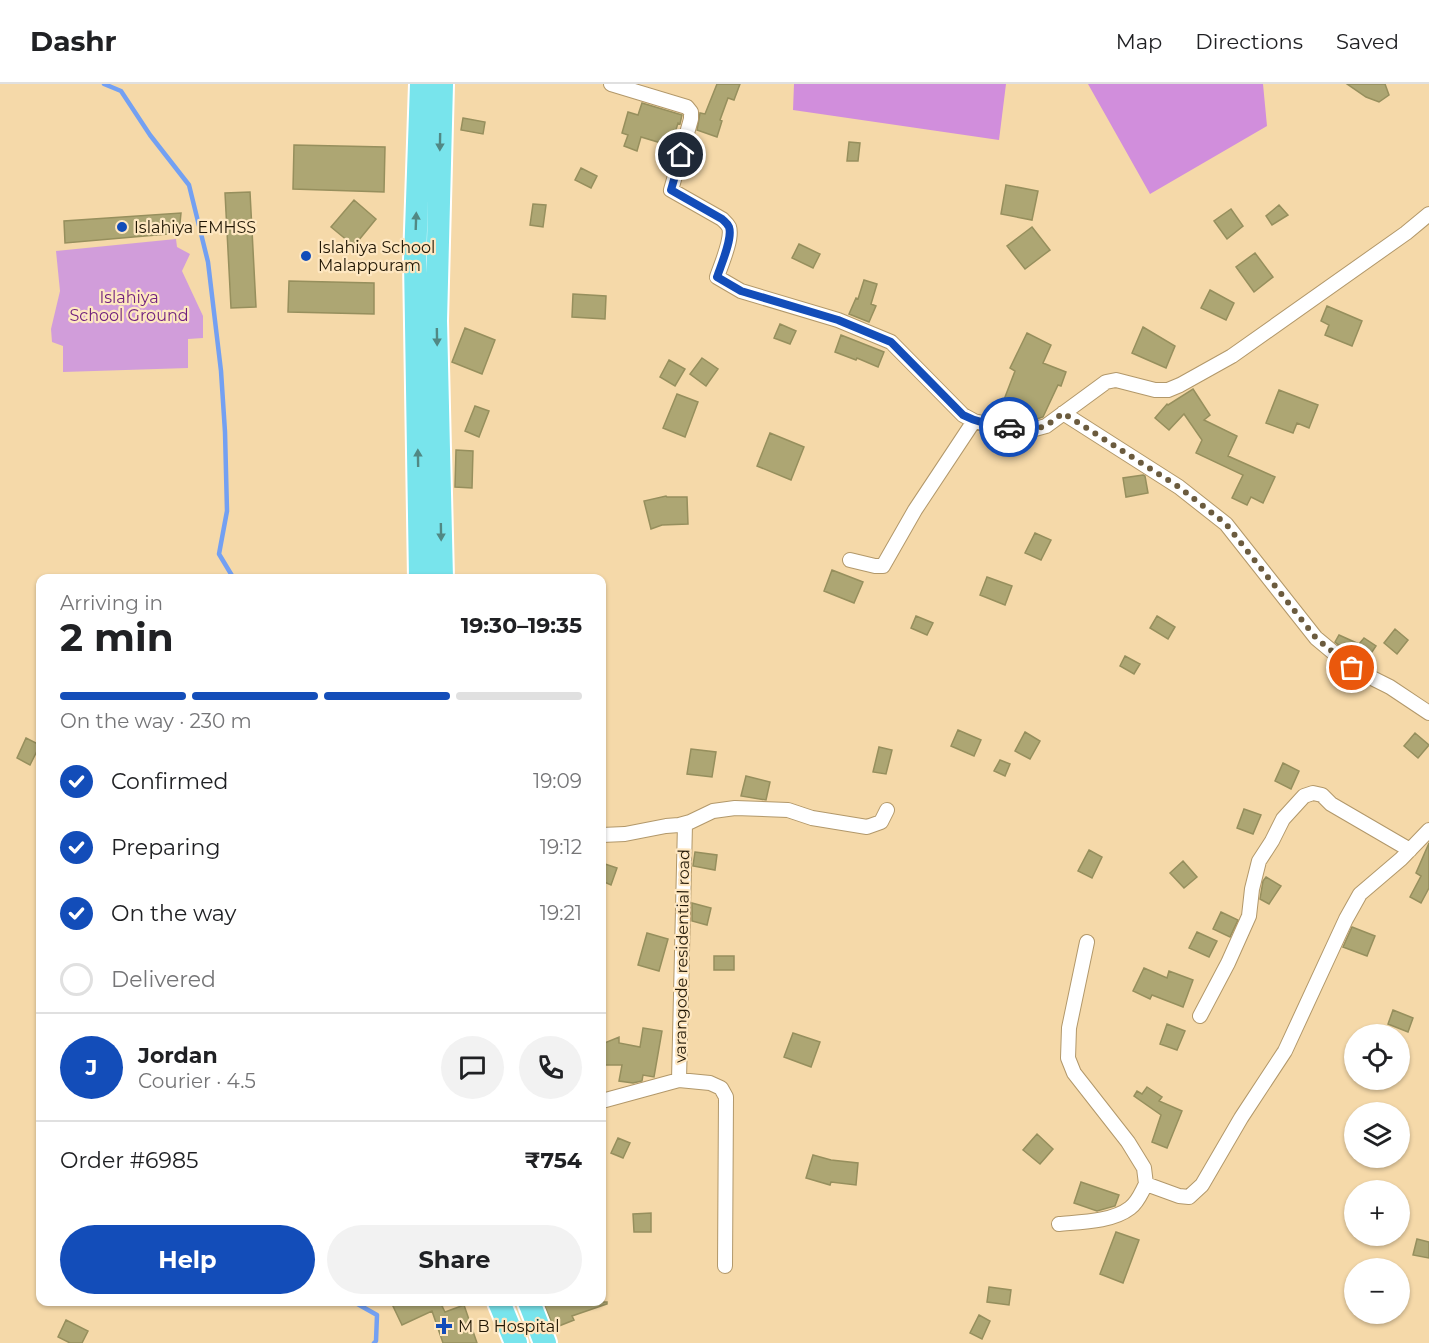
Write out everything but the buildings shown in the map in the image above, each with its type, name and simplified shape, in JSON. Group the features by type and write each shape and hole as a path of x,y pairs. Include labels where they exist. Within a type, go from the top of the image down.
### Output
{"highway":[{"path":"420,574 415,260 421,84"},
{"path":"442,84 436,321 442,574"},
{"path":"501,1306 516,1343"},
{"path":"531,1306 545,1343"}],"street":[{"path":"611,84 687,106 691,112 671,190 728,224 730,233 717,277 741,291 838,320 891,342 963,415 974,421 991,425 1035,429 1046,426 1106,382 1116,380 1155,390 1168,390 1191,379 1232,356 1406,233 1429,214"},
{"path":"1063,413 1179,487 1226,524 1316,638 1352,668 1390,687 1429,712"},
{"path":"850,560 883,566 915,510 974,421"},
{"path":"1200,1016 1228,963 1249,916 1252,889 1259,861 1284,819 1304,796 1313,793 1322,795 1331,804 1410,850"},
{"path":"606,835 685,824 713,811 735,808 788,810 812,818 867,828 881,822 887,810"},
{"name":"varangode residential road","path":"606,1100 679,1080 685,824"},
{"path":"1146,1184 1179,1197 1189,1197 1203,1185 1241,1118 1285,1051 1346,919 1360,894 1429,830"},
{"path":"1059,1224 1104,1220 1129,1209 1139,1198 1146,1184 1144,1168 1128,1142 1074,1073 1068,1058 1069,1028 1087,942"},
{"path":"679,1080 710,1083 721,1088 726,1097 725,1266"}],"green space":[{"name":"Islahiya School Ground","path":"176,239 177,247 190,254 182,271 203,316 203,338 188,339 188,368 63,372 63,346 52,342 51,329 60,291 56,251"}],"shaded area":[{"path":"794,84 1006,84 999,140 793,110"},
{"path":"1088,84 1263,84 1267,126 1150,194"}],"waterway":[{"path":"104,84 121,91 150,135 189,185 208,262 221,371 227,511 219,554 231,574"},
{"path":"361,1306 377,1315 374,1343"}],"way so far":[{"path":"1009,427 1035,429 1046,426 1063,413 1179,487 1226,524 1316,638 1352,668"}],"place":[{"name":"Islahiya EMHSS","path":"122,227"},
{"name":"Islahiya School Malappuram","path":"306,256"},
{"name":"M B Hospital","path":"444,1326"}],"route":[{"path":"681,155 671,190 728,224 730,233 717,277 741,291 838,320 891,342 963,415 974,421 1009,427"}]}
